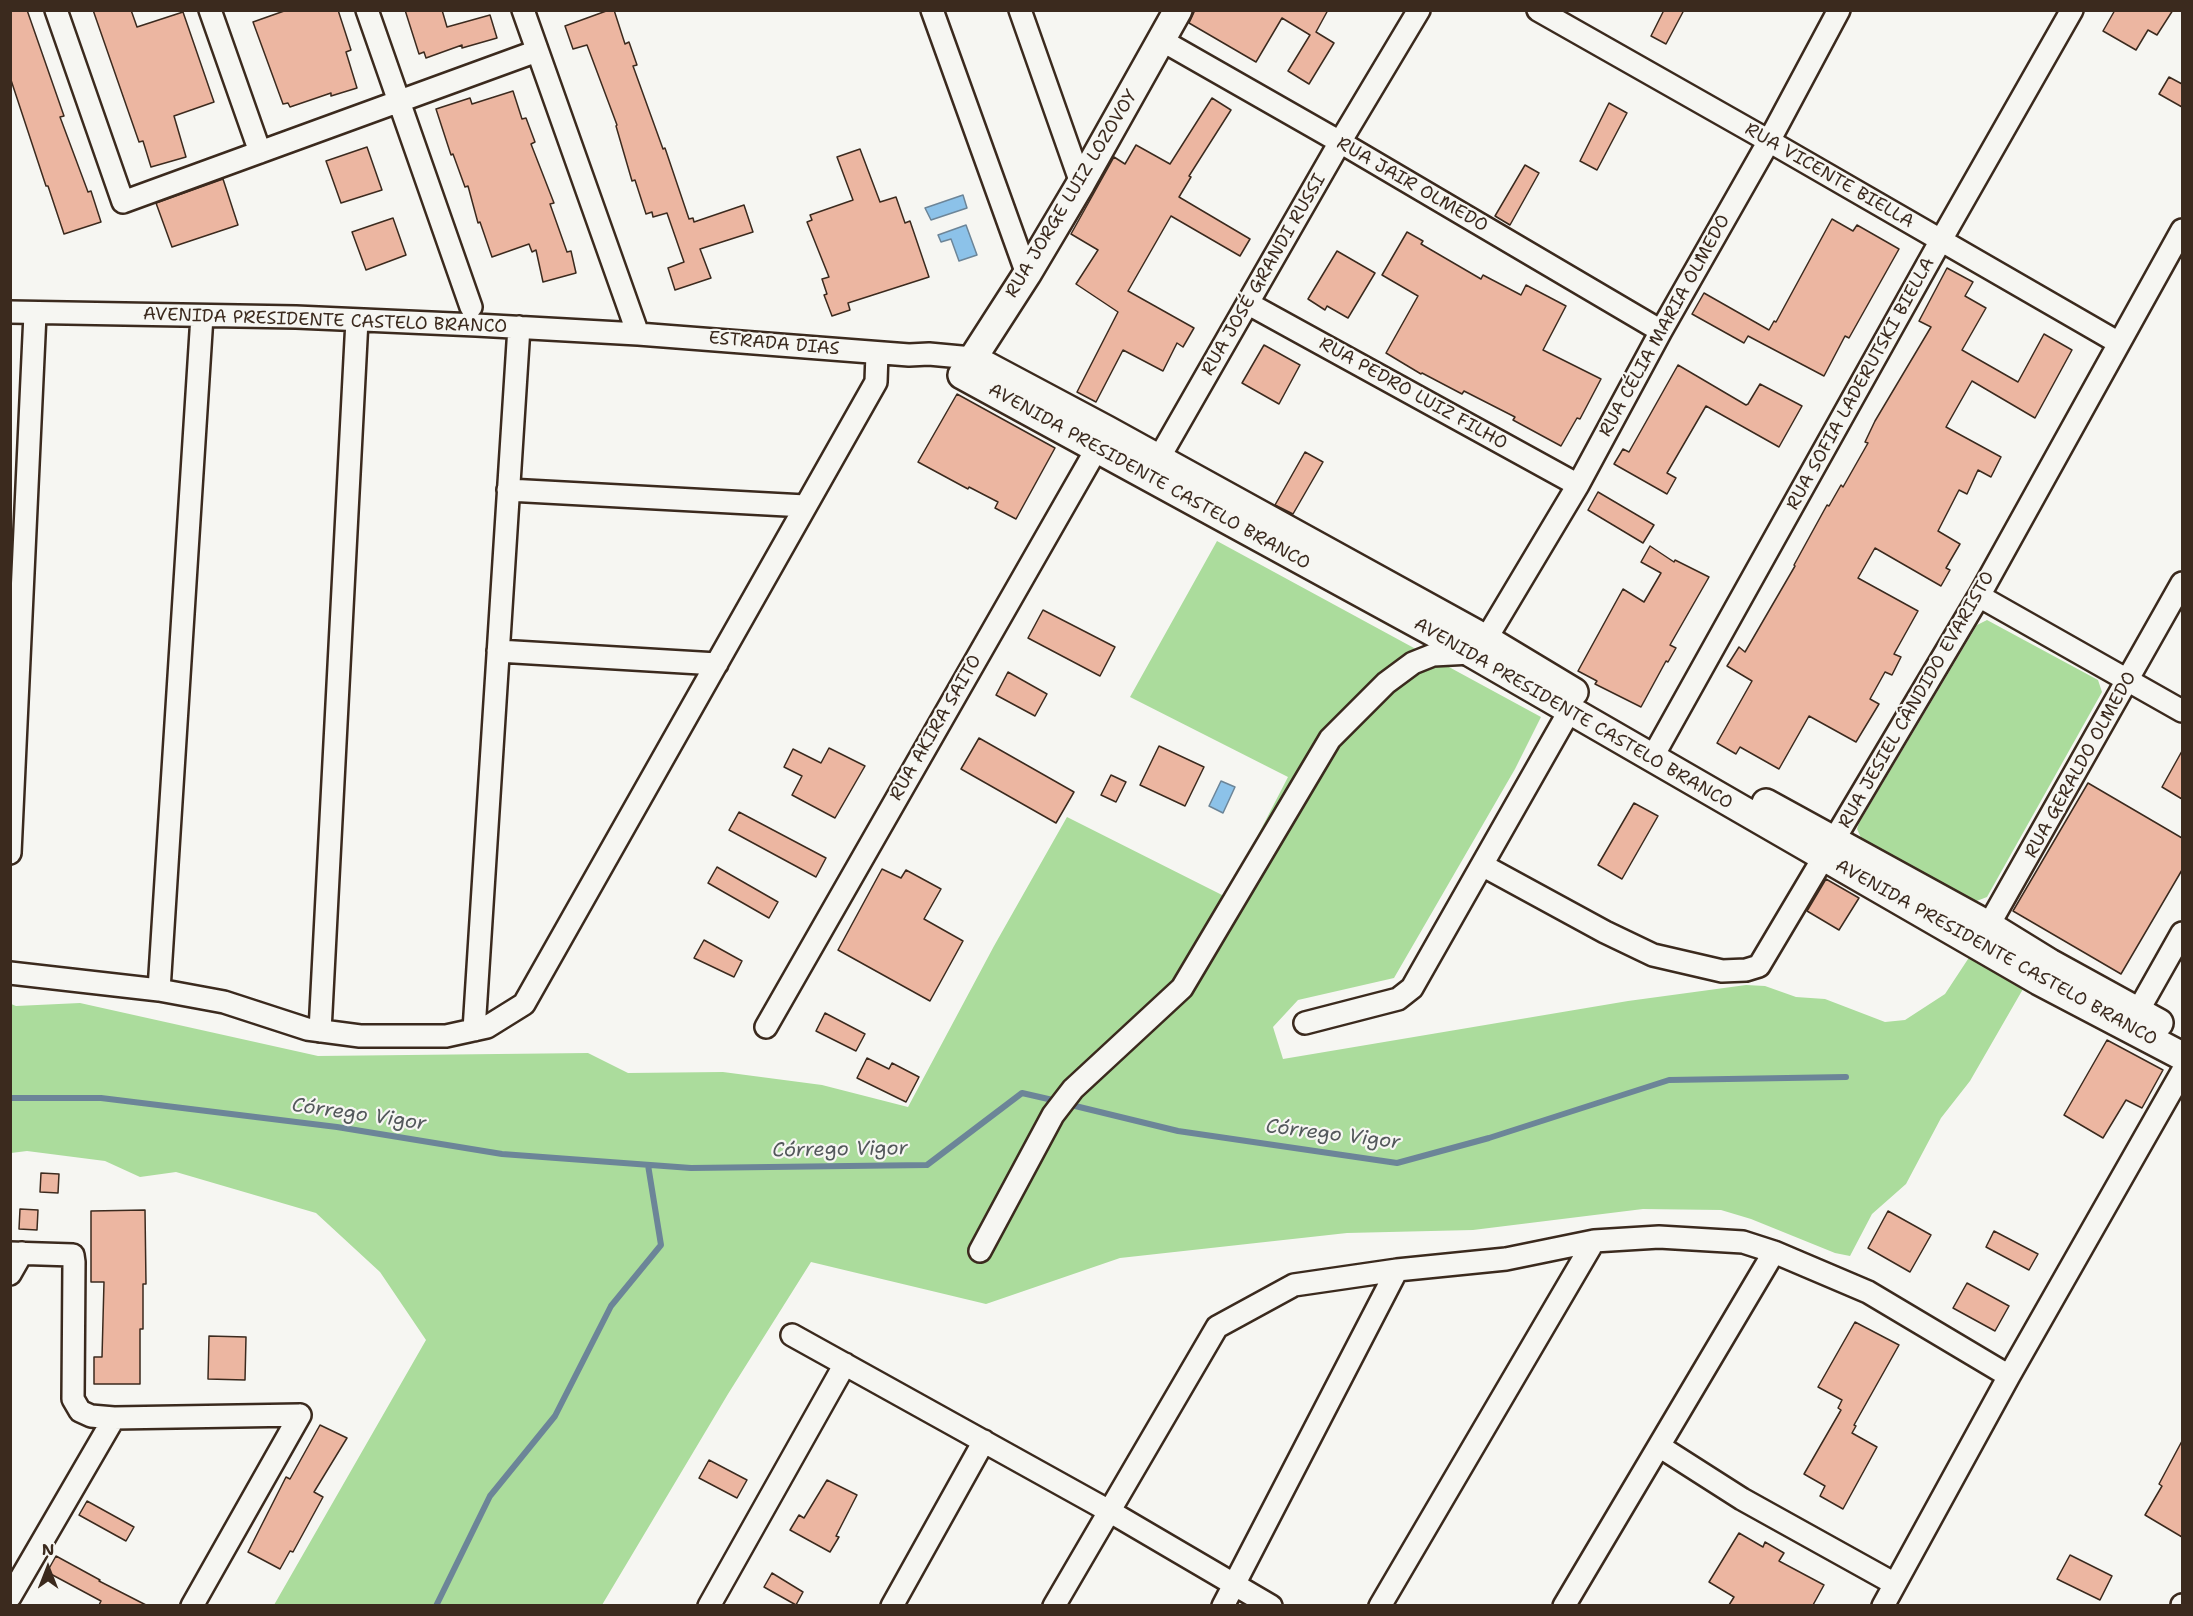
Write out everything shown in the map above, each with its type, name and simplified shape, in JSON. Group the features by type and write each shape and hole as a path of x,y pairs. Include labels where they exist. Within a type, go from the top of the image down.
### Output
{"street":[{"path":"56,10 123,202 537,51"},
{"path":"210,10 260,152"},
{"path":"367,10 474,318"},
{"path":"522,10 638,334"},
{"path":"932,10 1027,274"},
{"path":"1020,10 1081,183"},
{"name":"RUA JOSÉ GRANDI RUSSI","path":"1153,468 1340,142 1419,10"},
{"name":"RUA VICENTE BIELLA","path":"1538,10 2119,343"},
{"name":"RUA CÉLIA MARIA OLMEDO","path":"1478,646 1578,485 1660,331 1769,141 1839,10"},
{"name":"RUA SOFIA LADERUTSKI BIELLA","path":"1657,751 1941,240 2072,10"},
{"name":"RUA JORGE LUIZ LOZOVOY","path":"967,366 1027,274 1081,183 1172,20"},
{"name":"RUA JAIR OLMEDO","path":"1172,20 1340,142 1660,331"},
{"name":"RUA JESIEL CÂNDIDO EVARISTO","path":"1482,865 1653,956 1722,971 1746,970 1758,966 1978,596 2182,230"},
{"name":"RUA PEDRO LUIZ FILHO","path":"1249,304 1578,485"},
{"name":"AVENIDA PRESIDENTE CASTELO BRANCO","path":"10,312 357,320 474,318 519,327 638,334"},
{"path":"10,853 35,314"},
{"path":"159,990 202,316"},
{"path":"320,1031 357,320"},
{"path":"474,1030 519,327"},
{"name":"ESTRADA DIAS","path":"638,334 909,356 967,366"},
{"path":"10,973 159,990 224,1002 307,1029 360,1035 446,1035 474,1030 487,1027 524,1004 876,382 877,353"},
{"name":"AVENIDA PRESIDENTE CASTELO BRANCO","path":"967,366 1478,646 1657,751 1983,935 2050,963 2182,1037"},
{"name":"RUA AKIRA SAITO","path":"766,1027 1101,440"},
{"path":"508,490 805,506"},
{"name":"RUA GERALDO OLMEDO","path":"1983,935 2182,583"},
{"path":"1978,596 2182,711"},
{"path":"980,1251 1053,1114 1073,1089 1182,988 1330,740 1386,683 1413,663 1432,655 1478,646"},
{"name":"AVENIDA PRESIDENTE CASTELO BRANCO","path":"1478,646 1570,710 1657,751"},
{"path":"498,651 717,664"},
{"path":"1305,1023 1398,999 1412,988 1570,710"},
{"path":"2138,1011 2182,933"},
{"name":"AVENIDA PRESIDENTE CASTELO BRANCO","path":"1983,935 2039,981 2182,1056"},
{"path":"1883,1605 2009,1376 2182,1072"},
{"path":"1054,1605 1217,1328 1294,1285 1396,1270 1506,1259 1594,1240 1659,1237 1743,1242 1774,1252 1868,1292 2009,1376"},
{"path":"1380,1605 1594,1240"},
{"path":"1564,1605 1774,1252"},
{"path":"10,1274 16,1253 73,1255 74,1399 80,1411 91,1416 114,1418 300,1415 192,1605"},
{"path":"1223,1605 1396,1270"},
{"path":"792,1335 1109,1511 1271,1605"},
{"path":"709,1605 845,1364"},
{"path":"10,1598 114,1418"},
{"path":"892,1605 984,1442"},
{"path":"1659,1446 1742,1499 1895,1584"}],"green space":[{"path":"1217,541 1541,717 1515,769 1394,978 1298,1000 1273,1027 1283,1059 1628,1001 1746,985 1765,986 1796,997 1825,999 1885,1022 1905,1020 1945,994 1970,956 2023,989 1970,1081 1941,1118 1906,1184 1872,1214 1850,1256 1835,1253 1751,1219 1721,1210 1643,1209 1473,1230 1347,1233 1120,1258 986,1304 811,1262 728,1394 602,1605 274,1605 426,1340 380,1272 316,1213 176,1172 140,1177 105,1161 27,1151 11,1153 11,1004 16,1006 80,1003 318,1056 588,1053 628,1073 723,1072 822,1085 908,1107 994,946 1067,817 1226,897 1288,777 1130,697"},
{"path":"1987,620 2098,680 2102,692 1987,897 1974,902 1863,842 1857,829 1977,625"}],"water":[{"path":"963,195 967,208 931,220 925,208"},
{"path":"966,225 977,255 959,261 951,239 941,242 938,235"},
{"path":"1221,781 1235,787 1223,813 1209,806"}],"building":[{"path":"10,10 27,10 64,116 60,117 88,192 91,191 101,222 64,234 10,77"},
{"path":"93,10 131,10 137,27 183,12 214,102 174,116 186,157 151,167 143,141 139,142"},
{"path":"287,10 338,10 351,50 346,52 357,88 331,96 331,93 290,107 288,103 283,104 253,22"},
{"path":"405,10 442,10 447,27 490,15 497,38 462,48 462,45 426,58 424,52 419,54"},
{"path":"614,10 625,44 629,42 637,65 633,66 663,149 665,148 689,219 693,218 694,222 744,205 753,232 700,249 711,278 675,290 668,268 684,262 667,213 653,217 652,212 646,214 635,180 632,181 617,125 587,45 573,49 565,26"},
{"path":"1195,10 1328,10 1316,32 1334,43 1309,84 1288,71 1310,35 1282,18 1256,62 1189,23"},
{"path":"1664,10 1684,10 1666,44 1651,36"},
{"path":"2115,10 2173,10 2157,35 2148,30 2136,50 2103,31"},
{"path":"2169,77 2182,84 2182,107 2159,94"},
{"path":"513,91 522,119 526,118 535,142 531,144 554,203 550,204 567,252 571,251 576,273 543,282 536,250 532,252 529,244 492,257 480,222 478,223 468,186 465,187 453,154 451,155 436,109 470,98 472,104"},
{"path":"1212,98 1231,110 1189,176 1191,177 1179,197 1250,239 1240,256 1171,216 1128,291 1194,328 1183,347 1177,343 1163,371 1123,350 1096,402 1077,392 1118,312 1076,284 1098,250 1071,234 1114,157 1125,164 1136,145 1170,164"},
{"path":"1609,103 1627,113 1597,170 1580,161"},
{"path":"367,147 382,190 341,203 326,161"},
{"path":"860,149 880,202 896,197 905,223 910,221 929,277 848,303 850,310 832,316 824,295 827,294 822,279 829,277 807,222 812,220 810,215 853,200 837,157"},
{"path":"1525,165 1539,173 1510,225 1495,216"},
{"path":"223,179 238,225 172,247 156,203"},
{"path":"393,218 406,255 366,270 352,232"},
{"path":"1832,219 1853,231 1857,225 1899,249 1849,338 1845,336 1824,376 1748,336 1744,343 1692,314 1704,293 1769,330 1774,321 1776,322"},
{"path":"1407,232 1423,241 1421,244 1481,279 1483,275 1521,295 1526,285 1566,306 1543,350 1601,379 1580,419 1577,418 1561,446 1513,420 1515,417 1464,391 1462,394 1421,374 1386,353 1418,296 1382,275"},
{"path":"1337,251 1375,273 1348,318 1327,306 1325,310 1308,299"},
{"path":"1947,268 1973,282 1965,296 1986,308 1962,350 2018,382 2044,334 2072,350 2035,418 1972,381 1946,427 2001,457 1991,477 1978,470 1967,494 1959,490 1938,531 1960,544 1946,568 1950,570 1941,586 1875,548 1858,578 1918,611 1894,654 1901,657 1892,675 1885,672 1870,699 1879,704 1856,742 1809,716 1779,769 1740,747 1736,754 1717,743 1752,681 1727,666 1739,647 1745,652 1827,505 1829,506 1841,485 1843,487 1868,443 1865,442 1875,421 1931,327 1919,321"},
{"path":"1264,345 1300,365 1279,404 1242,383"},
{"path":"1678,365 1746,405 1760,384 1802,406 1779,447 1706,406 1667,473 1676,478 1667,494 1614,464 1623,449 1629,452"},
{"path":"957,394 1055,448 1016,519 995,508 998,502 918,462"},
{"path":"1305,452 1323,462 1293,514 1275,505"},
{"path":"1598,492 1654,525 1643,543 1588,510"},
{"path":"1650,546 1674,562 1675,560 1709,577 1670,645 1676,648 1668,662 1666,661 1641,707 1595,684 1597,681 1578,671 1623,589 1644,602 1661,573 1641,562"},
{"path":"1043,610 1115,647 1100,676 1028,638"},
{"path":"1008,672 1047,694 1035,716 996,695"},
{"path":"979,738 1074,792 1056,823 961,769"},
{"path":"1159,746 1204,767 1185,806 1140,785"},
{"path":"829,748 865,766 835,818 792,795 802,776 784,767 793,749 821,763"},
{"path":"2182,751 2182,799 2162,787"},
{"path":"1111,775 1126,782 1116,802 1101,795"},
{"path":"2088,783 2182,838 2182,870 2121,974 2013,911"},
{"path":"1634,803 1658,816 1622,879 1598,865"},
{"path":"739,812 826,858 816,877 729,830"},
{"path":"717,867 778,902 769,918 708,883"},
{"path":"882,869 901,878 906,870 941,889 924,919 963,941 930,1001 838,950"},
{"path":"1826,879 1859,898 1839,930 1807,911"},
{"path":"704,940 742,961 734,977 694,958"},
{"path":"825,1013 865,1034 856,1051 816,1031"},
{"path":"2107,1040 2163,1070 2142,1108 2126,1100 2103,1138 2064,1115"},
{"path":"867,1058 889,1069 892,1063 919,1077 906,1102 857,1078"},
{"path":"41,1173 59,1174 58,1193 40,1192"},
{"path":"20,1209 38,1210 37,1230 19,1229"},
{"path":"145,1210 146,1284 143,1284 143,1329 140,1329 140,1384 94,1384 94,1357 102,1357 104,1282 91,1282 91,1211"},
{"path":"1888,1211 1931,1235 1910,1272 1868,1248"},
{"path":"1994,1231 2038,1254 2029,1270 1986,1247"},
{"path":"1967,1283 2009,1306 1995,1331 1953,1308"},
{"path":"1855,1322 1899,1345 1854,1425 1856,1426 1852,1433 1877,1447 1843,1509 1820,1496 1825,1486 1804,1474 1841,1410 1838,1408 1842,1400 1818,1387"},
{"path":"209,1336 246,1337 245,1380 208,1379"},
{"path":"320,1425 347,1438 314,1492 323,1497 293,1552 290,1551 280,1569 248,1552 286,1477 290,1479"},
{"path":"2182,1441 2182,1537 2145,1515 2162,1486 2159,1484"},
{"path":"709,1460 747,1480 737,1498 699,1478"},
{"path":"827,1480 857,1495 830,1552 790,1530 799,1515 804,1518"},
{"path":"87,1501 134,1527 126,1541 79,1515"},
{"path":"1739,1533 1763,1547 1765,1542 1784,1553 1779,1561 1824,1585 1813,1605 1729,1605 1734,1597 1709,1582"},
{"path":"2070,1555 2112,1576 2100,1600 2057,1579"},
{"path":"56,1556 146,1605 99,1605 101,1601 47,1572"},
{"path":"772,1573 803,1592 796,1605 764,1587"}],"waterway":[{"name":"Córrego Vigor","path":"1067,1104 1178,1131 1397,1163 1489,1138 1669,1080 1846,1077"},
{"name":"Córrego Vigor","path":"10,1098 101,1098 337,1127 502,1154 691,1168 927,1165 1022,1093 1057,1101"},
{"path":"436,1606 490,1496 555,1416 611,1306 661,1245 648,1165"}]}
